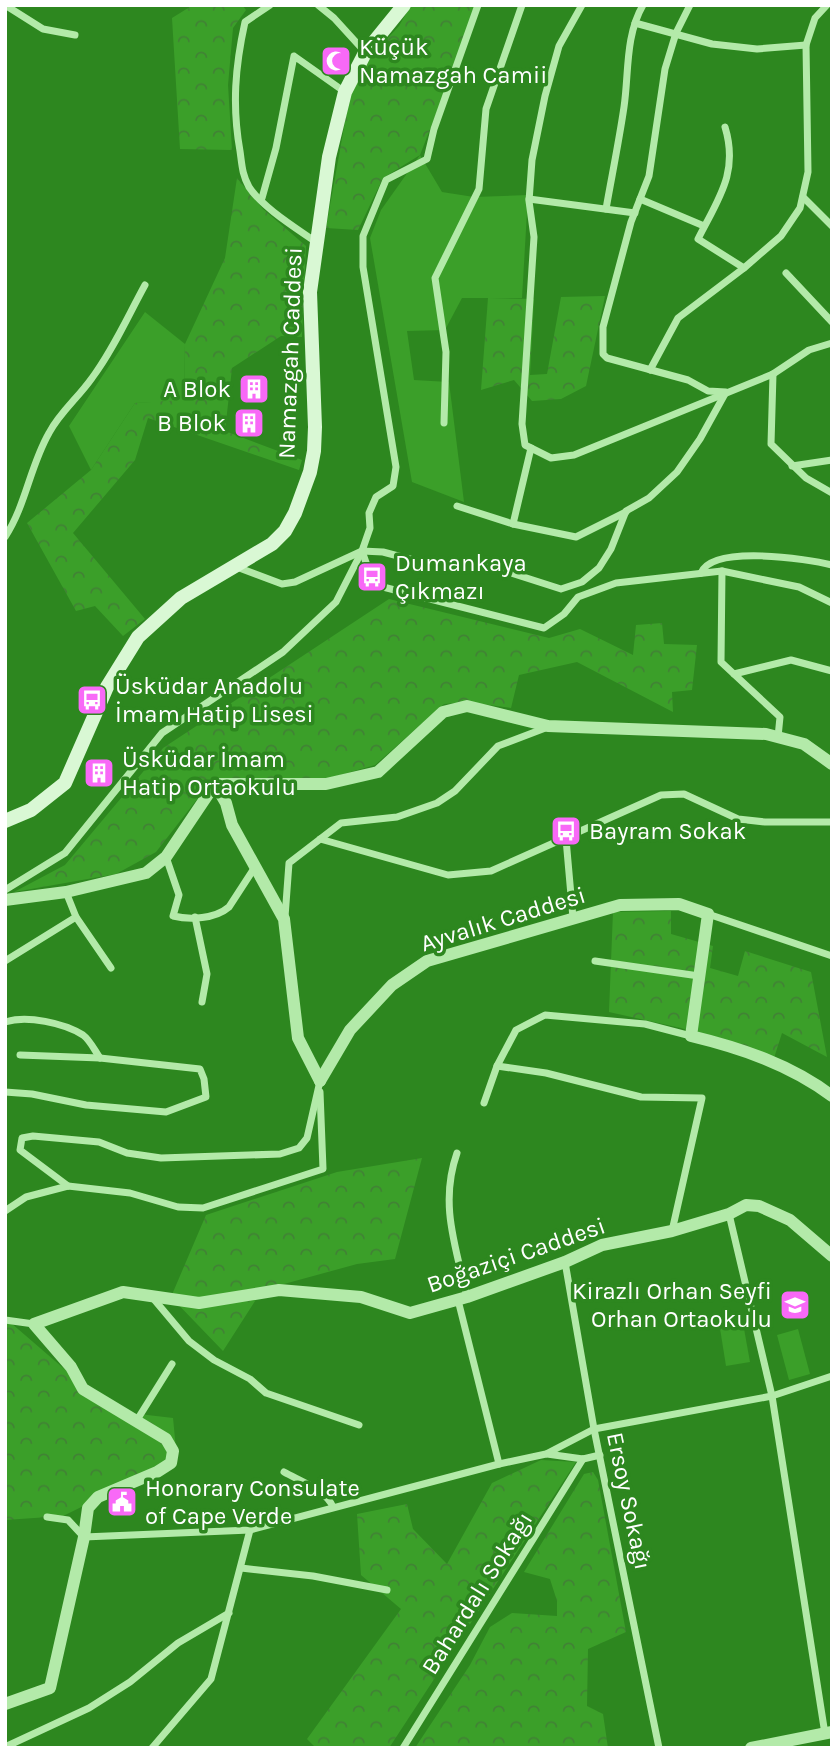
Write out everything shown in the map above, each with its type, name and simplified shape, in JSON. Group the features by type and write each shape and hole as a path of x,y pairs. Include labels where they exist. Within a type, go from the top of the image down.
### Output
{"main road":[{"name":"Namazgah Caddesi","path":"5,821 31,810 65,783 107,687 138,637 181,598 272,544 285,531 295,513 310,471 315,427 310,292 329,157 345,92 365,53 404,5"}],"street":[{"path":"5,5 43,30 75,35"},
{"path":"270,5 244,22 235,67 235,127 241,171 251,190 277,214 316,242"},
{"path":"318,5 334,18 365,53"},
{"path":"5,890 65,853 162,733 283,652 336,603 362,551 370,528 369,513 376,498 393,486 396,467 363,267 363,236 386,180 427,159 434,129 478,5"},
{"path":"444,423 446,352 435,278 479,189 486,109 522,5"},
{"path":"582,5 559,46 531,160 529,199 534,237 522,424 525,446 551,458 573,455 773,374 809,350 832,343"},
{"path":"606,209 625,104 628,52 635,23 643,5"},
{"path":"690,5 676,33 665,69 649,176 635,213 603,327 603,354 607,358 688,380 708,391 726,392"},
{"path":"650,370 678,317 744,268 781,236 800,208 808,172 806,46 815,18 827,5"},
{"path":"635,23 712,44 757,49 806,46"},
{"path":"262,198 276,148 294,57 345,92"},
{"path":"725,127 730,142 730,172 698,239 744,268"},
{"path":"803,197 832,226"},
{"path":"529,199 635,213"},
{"path":"640,199 704,226"},
{"path":"786,273 832,322"},
{"path":"5,537 22,504 48,435 62,413 98,369 145,285"},
{"path":"773,374 771,444 792,467 832,492"},
{"path":"457,506 513,524 576,537 649,498 677,472 700,439 726,392"},
{"path":"513,524 531,448"},
{"path":"792,467 832,460"},
{"path":"234,566 282,584 295,582 362,551 383,552 440,567 485,561 511,573 561,589 582,582 599,568 611,549 626,511"},
{"path":"362,551 370,574 383,586 544,628 564,614 578,597 616,583 722,571 799,587 832,603"},
{"path":"701,573 709,564 737,556 775,556 832,565"},
{"path":"722,571 721,662 780,717 778,737"},
{"path":"582,582 586,594"},
{"path":"734,674 790,660 832,671"},
{"path":"215,784 326,784 378,772 443,712 467,706 548,726 766,734 804,744 832,764"},
{"path":"5,1211 26,1197 68,1185 130,1193 178,1207 203,1208 323,1169 320,1081 298,1038 284,919 289,863 341,823 397,817 437,803 455,791 498,746 548,726"},
{"path":"5,901 66,892 146,873 166,857 215,784"},
{"path":"215,784 226,803 232,825 284,919"},
{"path":"320,839 448,875 491,871 661,795 684,794 738,819 832,822"},
{"path":"566,839 573,918"},
{"path":"166,857 178,895 173,916 187,919 223,913 255,867"},
{"path":"66,892 76,917 111,968"},
{"name":"Ayvalık Caddesi","path":"320,1081 350,1030 392,985 427,961 620,905 679,904 708,914"},
{"path":"691,1036 708,914 832,956"},
{"path":"5,961 76,917"},
{"path":"195,918 207,974 202,1002"},
{"path":"595,961 699,976"},
{"path":"484,1104 497,1066 516,1030 545,1015 645,1024 734,1046 808,1078 832,1096"},
{"path":"5,1022 13,1019 48,1021 85,1036 100,1058"},
{"path":"5,1092 32,1094 86,1105 166,1112 206,1097 200,1069 100,1058 20,1055"},
{"path":"497,1066 546,1073 641,1097 702,1098 672,1231"},
{"path":"68,1185 20,1150 22,1138 33,1136 99,1142 127,1153 161,1158 280,1154 299,1148 307,1138 320,1081"},
{"path":"457,1153 447,1198 449,1215 462,1298 499,1464"},
{"name":"Boğaziçi Caddesi","path":"34,1324 123,1292 199,1303 279,1290 361,1297 410,1313 565,1262 602,1245 672,1231 729,1214 746,1205 772,1210 790,1220 832,1256"},
{"path":"729,1214 772,1396 828,1733 751,1748"},
{"name":"Ersoy Sokağı","path":"565,1262 594,1429 659,1748"},
{"path":"151,1296 189,1341 214,1360 250,1379 266,1393 359,1425"},
{"path":"5,1320 34,1324 71,1367 83,1389 166,1439 173,1451 171,1462 157,1472 97,1497 88,1508 50,1689 5,1704"},
{"path":"137,1420 172,1364"},
{"path":"47,1517 68,1520 84,1537 250,1530 546,1454 594,1429 772,1396 832,1376"},
{"path":"546,1454 583,1459 600,1455"},
{"name":"Bahardalı Sokağı","path":"403,1748 583,1459"},
{"path":"284,1472 322,1493 333,1507"},
{"path":"152,1748 211,1679 250,1530"},
{"path":"241,1568 313,1576 387,1590"},
{"path":"5,1747 89,1708 130,1682 178,1643 229,1613"}],"green space":[{"path":"193,5 242,5 246,10 233,28 228,85 232,150 180,149 172,18"},
{"path":"411,5 478,5 420,155 383,178 358,230 326,228 350,94 372,55 399,26"},
{"path":"420,155 442,192 474,197 528,195 522,298 462,298 445,330 407,331 414,380 449,382 464,502 412,482 370,238 381,210"},
{"path":"237,178 263,209 306,246 302,337 281,336 232,368 225,431 302,460 299,470 148,418 135,460 73,533 145,619 123,636 95,606 76,611 27,523 91,470 135,403 184,400 185,344 225,258"},
{"path":"605,296 586,386 561,399 532,401 514,380 481,390 488,298 534,299 530,375 547,374 561,297"},
{"path":"145,312 185,344 184,401 135,403 91,470 69,426"},
{"path":"389,599 549,638 580,629 633,655 636,625 662,623 664,644 697,645 692,690 672,692 673,712 577,662 519,675 511,708 466,702 444,704 375,765 326,779 212,780 156,852 116,874 14,892 65,865 163,748"},
{"path":"671,911 671,934 713,946 710,968 738,976 745,951 811,972 827,1057 782,1033 774,1058 681,1028 609,1012 613,912"},
{"path":"422,1158 395,1259 357,1264 262,1290 223,1351 171,1297 206,1215 337,1172"},
{"path":"741,1312 750,1362 726,1366 718,1316"},
{"path":"5,1321 11,1323 113,1411 173,1418 177,1460 63,1516 5,1520"},
{"path":"798,1329 810,1374 789,1380 777,1335"},
{"path":"541,1460 576,1462 389,1748 316,1748 307,1739 401,1609 361,1575 357,1514 407,1504 413,1529 447,1564 492,1483"},
{"path":"593,1472 598,1480 626,1632 588,1649 587,1706 603,1714 608,1748 415,1748 470,1665 490,1627 512,1613 557,1616 557,1601 550,1579 524,1572 584,1474"}],"place":[{"name":"Küçük Namazgah Camii","path":"336,61"},
{"name":"A Blok","path":"254,389"},
{"name":"B Blok","path":"249,423"},
{"name":"Dumankaya Çıkmazı","path":"372,577"},
{"name":"Üsküdar Anadolu İmam Hatip Lisesi","path":"92,700"},
{"name":"Üsküdar İmam Hatip Ortaokulu","path":"99,773"},
{"name":"Bayram Sokak","path":"566,831"},
{"name":"Kirazlı Orhan Seyfi Orhan Ortaokulu","path":"795,1305"},
{"name":"Honorary Consulate of Cape Verde","path":"122,1502"}]}
